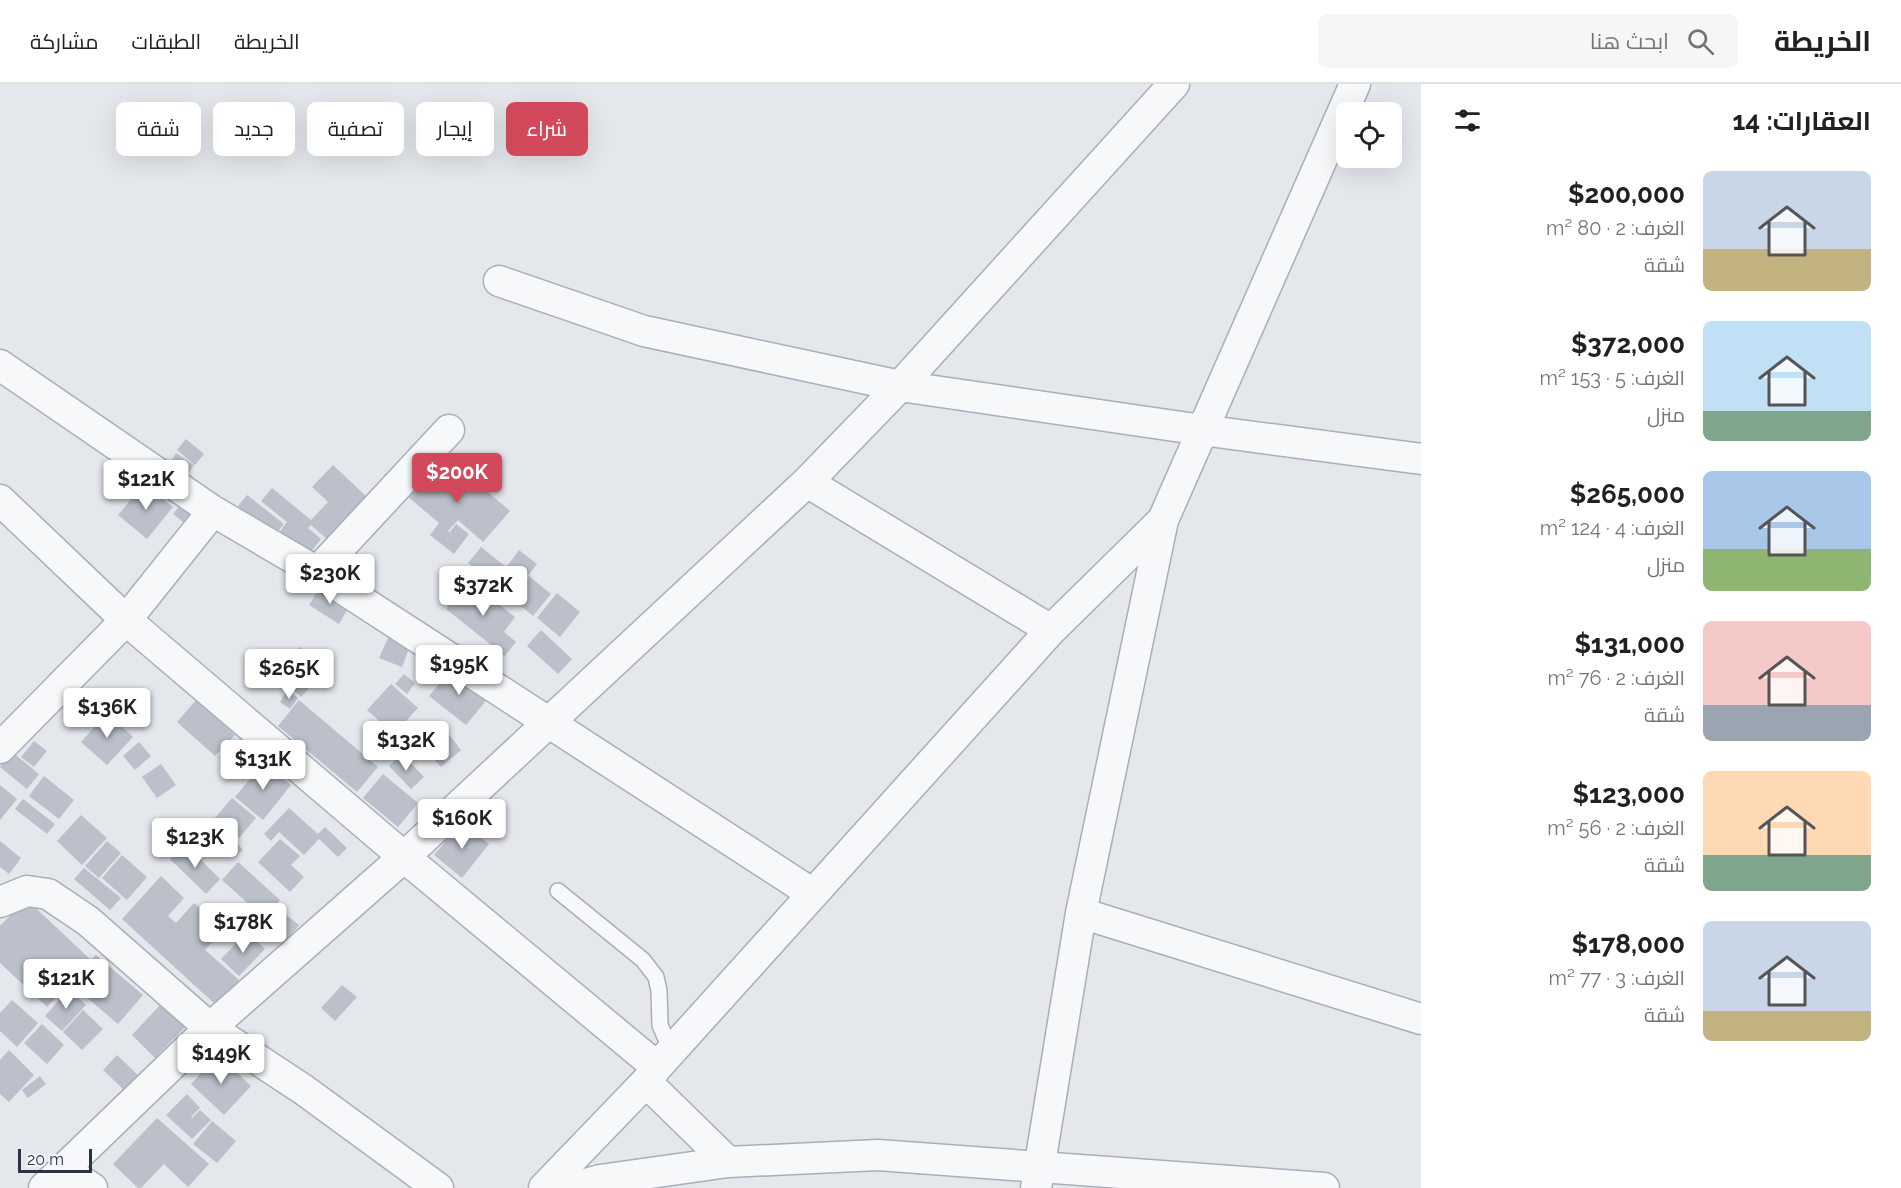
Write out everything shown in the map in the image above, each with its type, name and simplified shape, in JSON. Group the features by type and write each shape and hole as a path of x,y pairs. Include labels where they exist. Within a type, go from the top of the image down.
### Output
{"street":[{"path":"53,1179 210,1028 404,857 807,483 900,387 1174,84"},
{"path":"1038,1178 1081,913 1163,520 1355,84"},
{"path":"499,281 644,331 900,387 1421,459"},
{"path":"0,364 213,511 317,572 550,721 813,894"},
{"path":"317,572 449,430"},
{"path":"807,483 1051,630"},
{"path":"0,500 126,620 404,857 658,1067 728,1162"},
{"path":"0,748 126,620 213,511"},
{"path":"544,1188 658,1067 1051,630 1163,520"},
{"path":"0,902 27,891 48,894 88,921 210,1028 304,1090 438,1188"},
{"path":"1081,913 1421,1019"},
{"path":"573,1188 600,1180 728,1162 878,1155 1038,1178 1324,1188"},
{"path":"53,1179 92,1188"}],"lane":[{"path":"558,891 642,960 656,977 659,991 660,1025 658,1067"}],"building":[{"path":"186,439 204,454 195,465 177,450"},
{"path":"176,453 194,465 185,478 168,466"},
{"path":"444,454 510,511 483,542 458,520 448,531 450,532 456,524 469,534 454,554 430,535 439,523 407,496"},
{"path":"333,465 368,498 328,540 311,525 308,528 321,539 307,557 278,534 287,522 261,501 272,488 311,520 328,502 312,487"},
{"path":"144,484 173,507 147,539 118,515"},
{"path":"247,495 284,524 275,535 238,506"},
{"path":"184,500 200,513 189,527 173,514"},
{"path":"481,547 506,567 500,574 518,589 529,576 551,594 533,616 468,563"},
{"path":"519,550 537,564 522,583 505,569"},
{"path":"469,581 515,617 504,632 516,642 505,656 446,609"},
{"path":"321,586 350,605 339,624 309,605"},
{"path":"557,593 580,612 560,637 537,618"},
{"path":"541,630 572,659 558,674 527,646"},
{"path":"388,638 410,646 402,667 379,658"},
{"path":"300,647 325,670 301,697 276,673"},
{"path":"453,667 489,697 466,725 429,696"},
{"path":"404,674 415,683 407,694 395,684"},
{"path":"391,684 418,708 394,734 367,710"},
{"path":"287,690 298,698 290,709 280,702"},
{"path":"196,700 235,735 215,756 177,722"},
{"path":"299,700 378,767 357,792 278,726"},
{"path":"107,713 133,737 107,765 81,742"},
{"path":"447,732 461,750 441,767 426,750"},
{"path":"34,741 47,751 34,767 21,757"},
{"path":"139,742 151,756 135,770 123,756"},
{"path":"11,751 39,774 27,789 0,767"},
{"path":"402,754 424,777 411,789 389,766"},
{"path":"263,763 291,785 263,820 235,797"},
{"path":"161,764 176,785 157,798 142,777"},
{"path":"383,774 418,803 398,827 363,798"},
{"path":"44,776 74,800 59,819 29,796"},
{"path":"0,785 17,799 0,820"},
{"path":"232,798 256,818 239,838 215,818"},
{"path":"23,799 55,824 47,834 15,809"},
{"path":"289,808 318,834 325,827 347,848 338,857 319,839 304,855 279,832 271,841 264,834"},
{"path":"81,815 107,838 82,865 57,841"},
{"path":"213,817 243,850 235,857 220,841 203,857 188,840"},
{"path":"462,822 489,844 462,878 434,855"},
{"path":"280,839 300,856 291,865 304,877 290,892 258,862"},
{"path":"0,841 21,858 9,874 0,867"},
{"path":"107,841 121,853 99,878 85,866"},
{"path":"185,844 220,879 206,894 170,859"},
{"path":"122,855 147,877 127,900 102,878"},
{"path":"238,862 280,900 264,918 222,880"},
{"path":"84,868 121,898 110,910 74,879"},
{"path":"161,876 184,898 168,916 176,923 194,903 224,929 205,950 239,980 216,1005 122,919"},
{"path":"26,899 91,960 96,955 143,995 118,1024 71,984 82,970 47,1007 0,963 0,924"},
{"path":"276,907 299,925 288,939 265,921"},
{"path":"247,932 265,949 239,976 221,959"},
{"path":"342,985 357,997 335,1021 321,1008"},
{"path":"69,989 86,1005 62,1031 45,1016"},
{"path":"12,1000 38,1023 17,1047 0,1031 0,1013"},
{"path":"161,1004 185,1027 155,1058 132,1035"},
{"path":"83,1010 103,1029 82,1050 63,1032"},
{"path":"42,1024 64,1045 47,1064 24,1043"},
{"path":"9,1050 34,1075 9,1102 0,1094 0,1060"},
{"path":"117,1055 138,1075 124,1090 103,1070"},
{"path":"218,1055 251,1086 224,1115 191,1084"},
{"path":"40,1076 46,1084 28,1098 22,1090"},
{"path":"187,1094 200,1108 191,1117 200,1110 211,1120 192,1139 166,1115"},
{"path":"157,1118 209,1164 188,1187 164,1164 141,1188 138,1188 113,1164"},
{"path":"212,1121 236,1141 217,1163 193,1144"}]}
